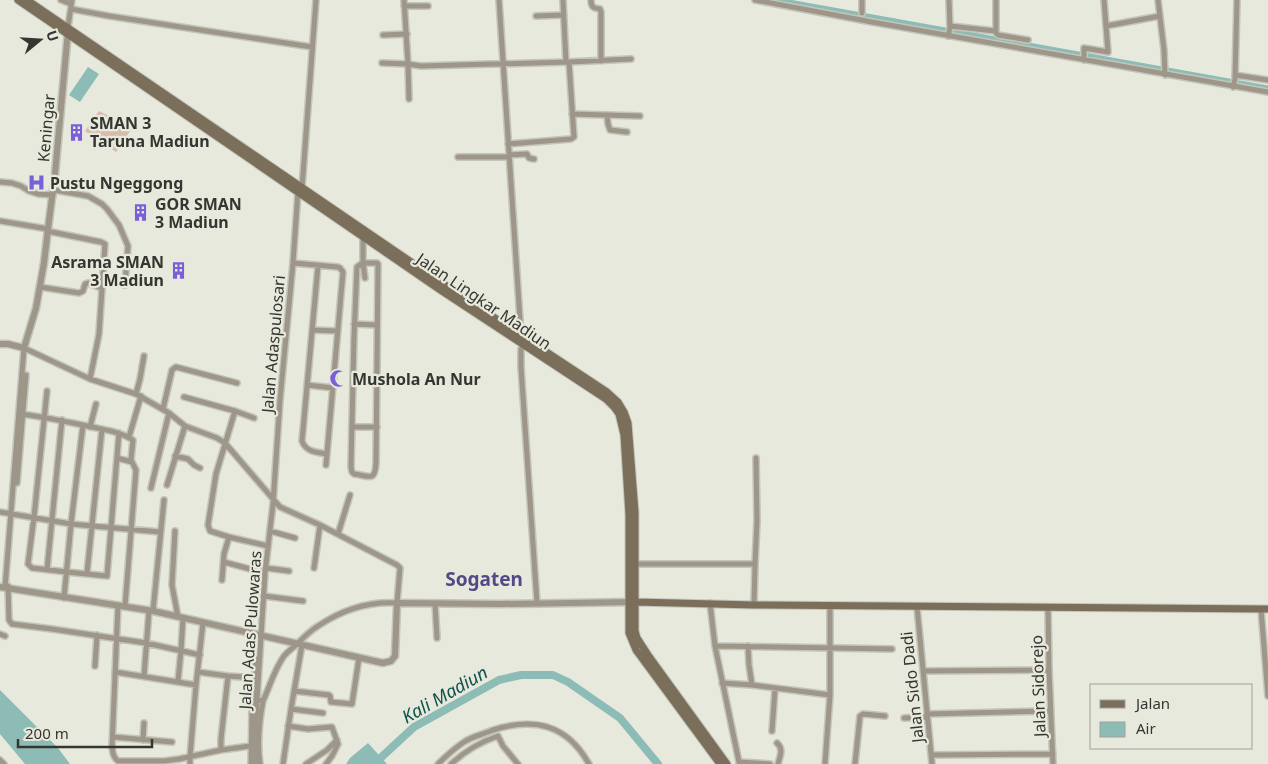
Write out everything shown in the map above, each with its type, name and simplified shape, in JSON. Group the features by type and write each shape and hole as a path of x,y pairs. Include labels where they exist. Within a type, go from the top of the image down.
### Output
{"main road":[{"name":"Jalan Lingkar Madiun","path":"18,0 68,31 455,295 606,399 614,407 619,414 624,435 632,602 636,638 727,764"},
{"name":"Jalan Lingkar Madiun","path":"28,0 68,31"},
{"name":"Jalan Lingkar Madiun","path":"300,190 362,236 521,335 607,392 618,402 624,412 629,433 635,512 635,564 629,633 636,650 720,764"},
{"path":"632,602 830,606 1265,609"}],"street":[{"path":"61,0 119,18 312,47"},
{"name":"Jalan Adaspulosari","path":"273,499 316,0"},
{"path":"499,0 521,335"},
{"path":"508,144 573,138 575,136 563,0"},
{"path":"591,0 591,6 600,8 601,12 601,61"},
{"path":"755,0 1165,74 1234,81 1268,80"},
{"path":"862,0 862,12"},
{"path":"949,0 949,35"},
{"path":"996,0 996,33 998,35 1028,40"},
{"path":"1084,59 1084,49 1108,52 1104,0"},
{"path":"1158,0 1165,74"},
{"path":"1234,81 1237,0"},
{"path":"409,99 404,3 428,6"},
{"path":"68,31 71,4"},
{"path":"536,16 564,15"},
{"path":"1106,26 1160,16"},
{"path":"950,27 995,30"},
{"name":"Keningar","path":"26,348 44,263 53,193 68,31"},
{"path":"383,35 407,34"},
{"path":"382,64 420,66 631,59"},
{"path":"1234,81 1268,92"},
{"path":"572,114 640,116"},
{"path":"607,115 610,130 627,132"},
{"path":"458,157 526,154 529,158 534,159"},
{"path":"0,182 21,186 38,194 53,193 88,196 102,204 119,225 128,246 125,285"},
{"path":"0,221 105,244 98,334 90,379"},
{"path":"362,236 365,278"},
{"path":"293,263 338,267 343,272 326,464"},
{"path":"361,264 378,264 376,473 371,476 354,474 351,469 354,324 357,277 357,267 361,264"},
{"path":"318,266 302,441 304,446 310,451 327,454"},
{"path":"357,277 378,278"},
{"path":"40,287 79,293 83,291 85,284 88,283 101,288"},
{"path":"354,324 377,325"},
{"path":"312,330 338,331"},
{"path":"0,344 26,348 90,379 139,395 169,413 185,426 217,438 225,443 280,507 320,525 397,565 400,568 395,658 389,663 383,663 151,611 4,588"},
{"path":"525,345 522,349 522,367 537,604"},
{"path":"26,348 13,514 4,588 11,624 146,642 200,654"},
{"path":"128,437 139,395 144,356"},
{"path":"163,409 172,370 176,367 237,383"},
{"path":"353,378 377,378"},
{"path":"307,385 333,388"},
{"path":"46,392 28,564 32,568 107,576 119,433"},
{"path":"184,396 254,418"},
{"path":"90,427 96,404"},
{"path":"235,411 216,474 208,525 212,532 268,546"},
{"path":"151,488 169,413"},
{"path":"21,414 62,420 119,433 132,439 134,442 132,462 136,470 125,606"},
{"path":"47,570 62,420"},
{"path":"64,598 83,425"},
{"path":"166,485 185,426"},
{"path":"352,427 376,427"},
{"path":"87,573 102,429"},
{"path":"175,456 188,459 200,468"},
{"path":"117,458 132,462"},
{"path":"754,605 757,521 756,458"},
{"path":"338,534 350,494"},
{"name":"Jalan Adas Pulowaras","path":"258,764 254,749 260,701 256,678 273,499"},
{"path":"144,676 146,642 164,500"},
{"path":"0,512 71,524 160,532"},
{"path":"314,568 320,525"},
{"path":"175,531 172,584 180,618 181,651 178,681"},
{"path":"270,531 295,538"},
{"path":"222,580 224,554 229,537"},
{"path":"224,562 266,571 289,572"},
{"path":"635,564 755,564"},
{"path":"264,596 303,600"},
{"path":"260,701 273,674 290,649 300,644 317,626 344,612 370,604 632,602"},
{"path":"435,603 437,638"},
{"path":"710,604 715,646 738,763 770,764"},
{"path":"118,605 112,737 113,755 118,761 164,762 250,746"},
{"path":"825,764 830,695 830,606"},
{"name":"Jalan Sido Dadi","path":"916,606 932,764"},
{"name":"Jalan Sidorejo","path":"1048,608 1053,764"},
{"path":"1265,609 1268,696"},
{"path":"190,764 203,623"},
{"path":"95,666 97,635"},
{"path":"283,764 300,644"},
{"path":"715,646 892,649"},
{"path":"748,646 752,685"},
{"path":"294,691 329,695 331,702 352,704 359,658"},
{"path":"923,671 1049,670"},
{"path":"115,672 196,684"},
{"path":"198,672 256,678 250,746 251,764"},
{"path":"221,750 228,676"},
{"path":"722,684 752,685 830,695"},
{"path":"772,731 775,689"},
{"path":"291,709 323,713"},
{"path":"904,718 1051,711"},
{"path":"855,764 860,716 863,714 885,716"},
{"path":"144,723 144,740"},
{"path":"438,764 466,741 476,736 507,726 523,724 554,728 575,745 589,764"},
{"path":"288,726 308,728 332,726 338,744 326,764"},
{"path":"451,764 472,747 498,736 503,746 518,764"},
{"path":"112,737 172,742"},
{"path":"306,764 327,750 337,740"},
{"path":"777,743 781,750 778,764"},
{"path":"931,755 1052,754"},
{"path":"0,760 4,764"}],"shaded area":[{"path":"99,111 115,119 130,131 116,152 85,131"}],"water":[{"path":"88,67 99,74 80,102 69,95"},
{"path":"0,690 58,748 70,764 25,764 0,734"},
{"path":"368,743 387,764 346,764 350,758"}],"waterway":[{"path":"778,0 1268,88"},
{"name":"Kali Madiun","path":"374,764 414,727 499,680 521,675 553,675 568,682 620,718 658,764"}],"place":[{"name":"SMAN 3 Taruna Madiun","path":"76,132"},
{"name":"Pustu Ngeggong","path":"36,183"},
{"name":"GOR SMAN 3 Madiun","path":"141,213"},
{"name":"Asrama SMAN 3 Madiun","path":"178,271"},
{"name":"Mushola An Nur","path":"338,379"}],"district":[{"name":"Sogaten","path":"484,579"}]}
